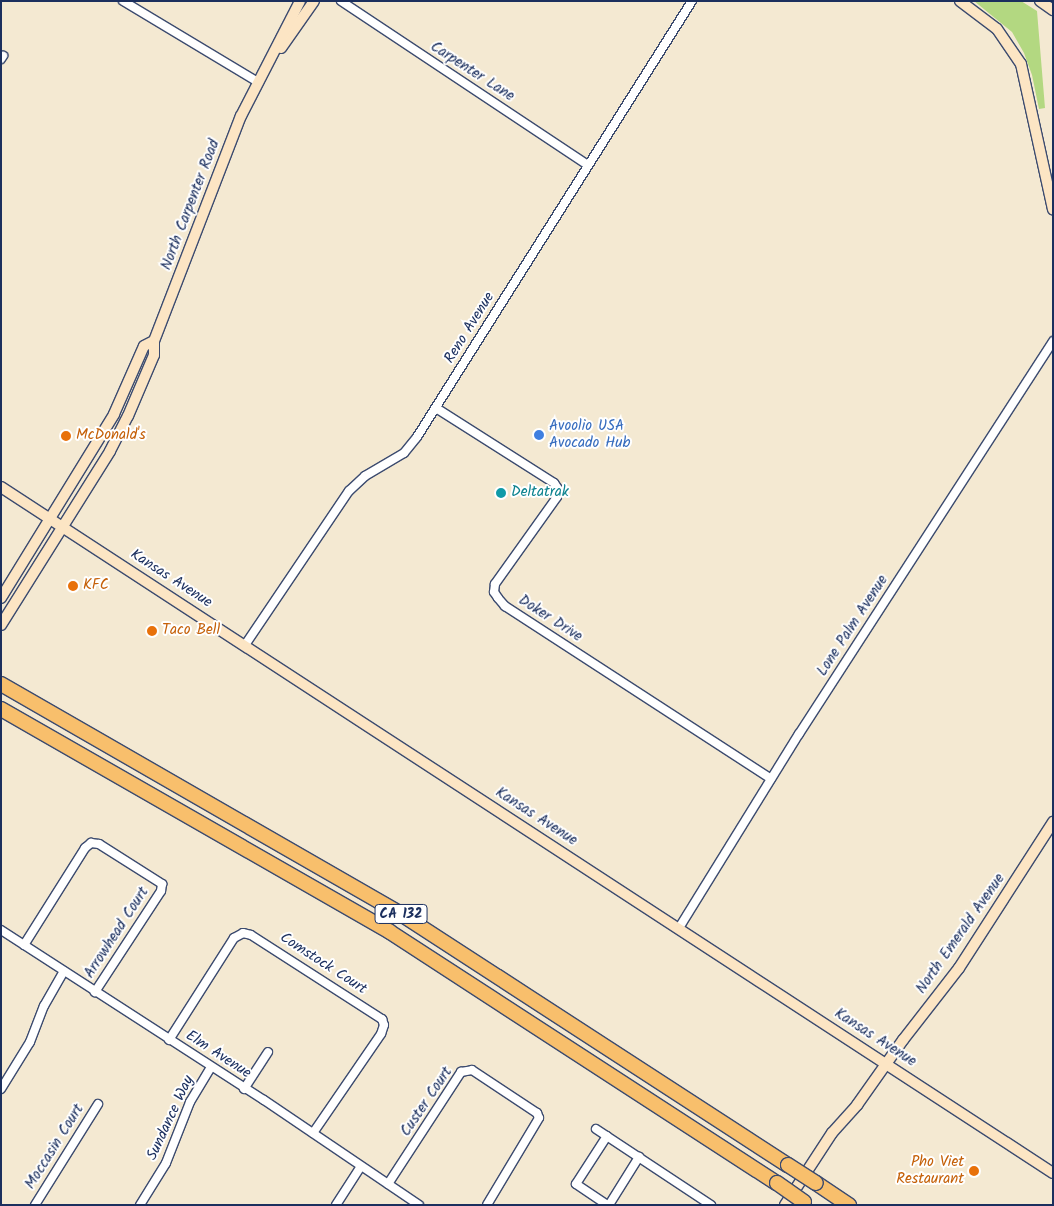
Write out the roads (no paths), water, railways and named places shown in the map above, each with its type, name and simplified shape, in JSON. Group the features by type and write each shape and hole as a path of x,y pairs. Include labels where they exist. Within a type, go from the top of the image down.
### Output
{"highway":[{"name":"CA 132","path":"1,684 390,908 849,1205"},
{"name":"CA 132","path":"1,709 390,932 806,1204"}],"main road":[{"name":"North Carpenter Road","path":"1,625 110,451 128,416 154,355 154,341 241,116 300,1"},
{"name":"North Carpenter Road","path":"258,82 314,1"},
{"path":"960,1 997,29 1021,64 1053,210"},
{"path":"1040,1 1053,10"},
{"name":"North Carpenter Road","path":"1,598 114,414 144,346 154,341"},
{"name":"Kansas Avenue","path":"1,488 245,645 1053,1173"},
{"name":"North Emerald Avenue","path":"785,1205 832,1133 888,1064 903,1040 959,968 1053,822"}],"street":[{"name":"Carpenter Lane","path":"341,1 588,165"},
{"name":"Reno Avenue","path":"245,645 349,491 365,476 404,453 417,437 692,1"},
{"path":"128,2 258,82"},
{"name":"Lone Palm Avenue","path":"679,928 771,779 1053,341"},
{"name":"Doker Drive","path":"436,408 554,483 559,490 557,497 496,584 494,592 498,598 514,612 771,779"},
{"name":"Arrowhead Court","path":"24,945 85,848 91,843 99,844 162,884 161,891 95,992"},
{"name":"Elm Avenue","path":"1,930 313,1133 419,1205"},
{"name":"Comstock Court","path":"169,1040 234,938 243,933 251,935 382,1018 384,1025 380,1034 313,1133"},
{"path":"1,1089 30,1042 44,1006 64,971"},
{"path":"244,1089 268,1052"},
{"name":"Sundance Way","path":"140,1205 166,1163 190,1102 211,1067"},
{"name":"Custer Court","path":"388,1184 461,1072 472,1070 537,1113 539,1118 487,1205"},
{"name":"Moccasin Court","path":"35,1205 98,1104"},
{"path":"596,1129 699,1202 711,1205"},
{"path":"607,1136 576,1184 608,1205 639,1158"},
{"path":"336,1205 361,1166"}],"place":[{"name":"Avoolio USA Avocado Hub","path":"539,435"},
{"name":"McDonald's","path":"66,436"},
{"name":"Deltatrak","path":"501,493"},
{"name":"KFC","path":"73,586"},
{"name":"Taco Bell","path":"152,631"},
{"name":"Pho Viet Restaurant","path":"974,1171"}]}
